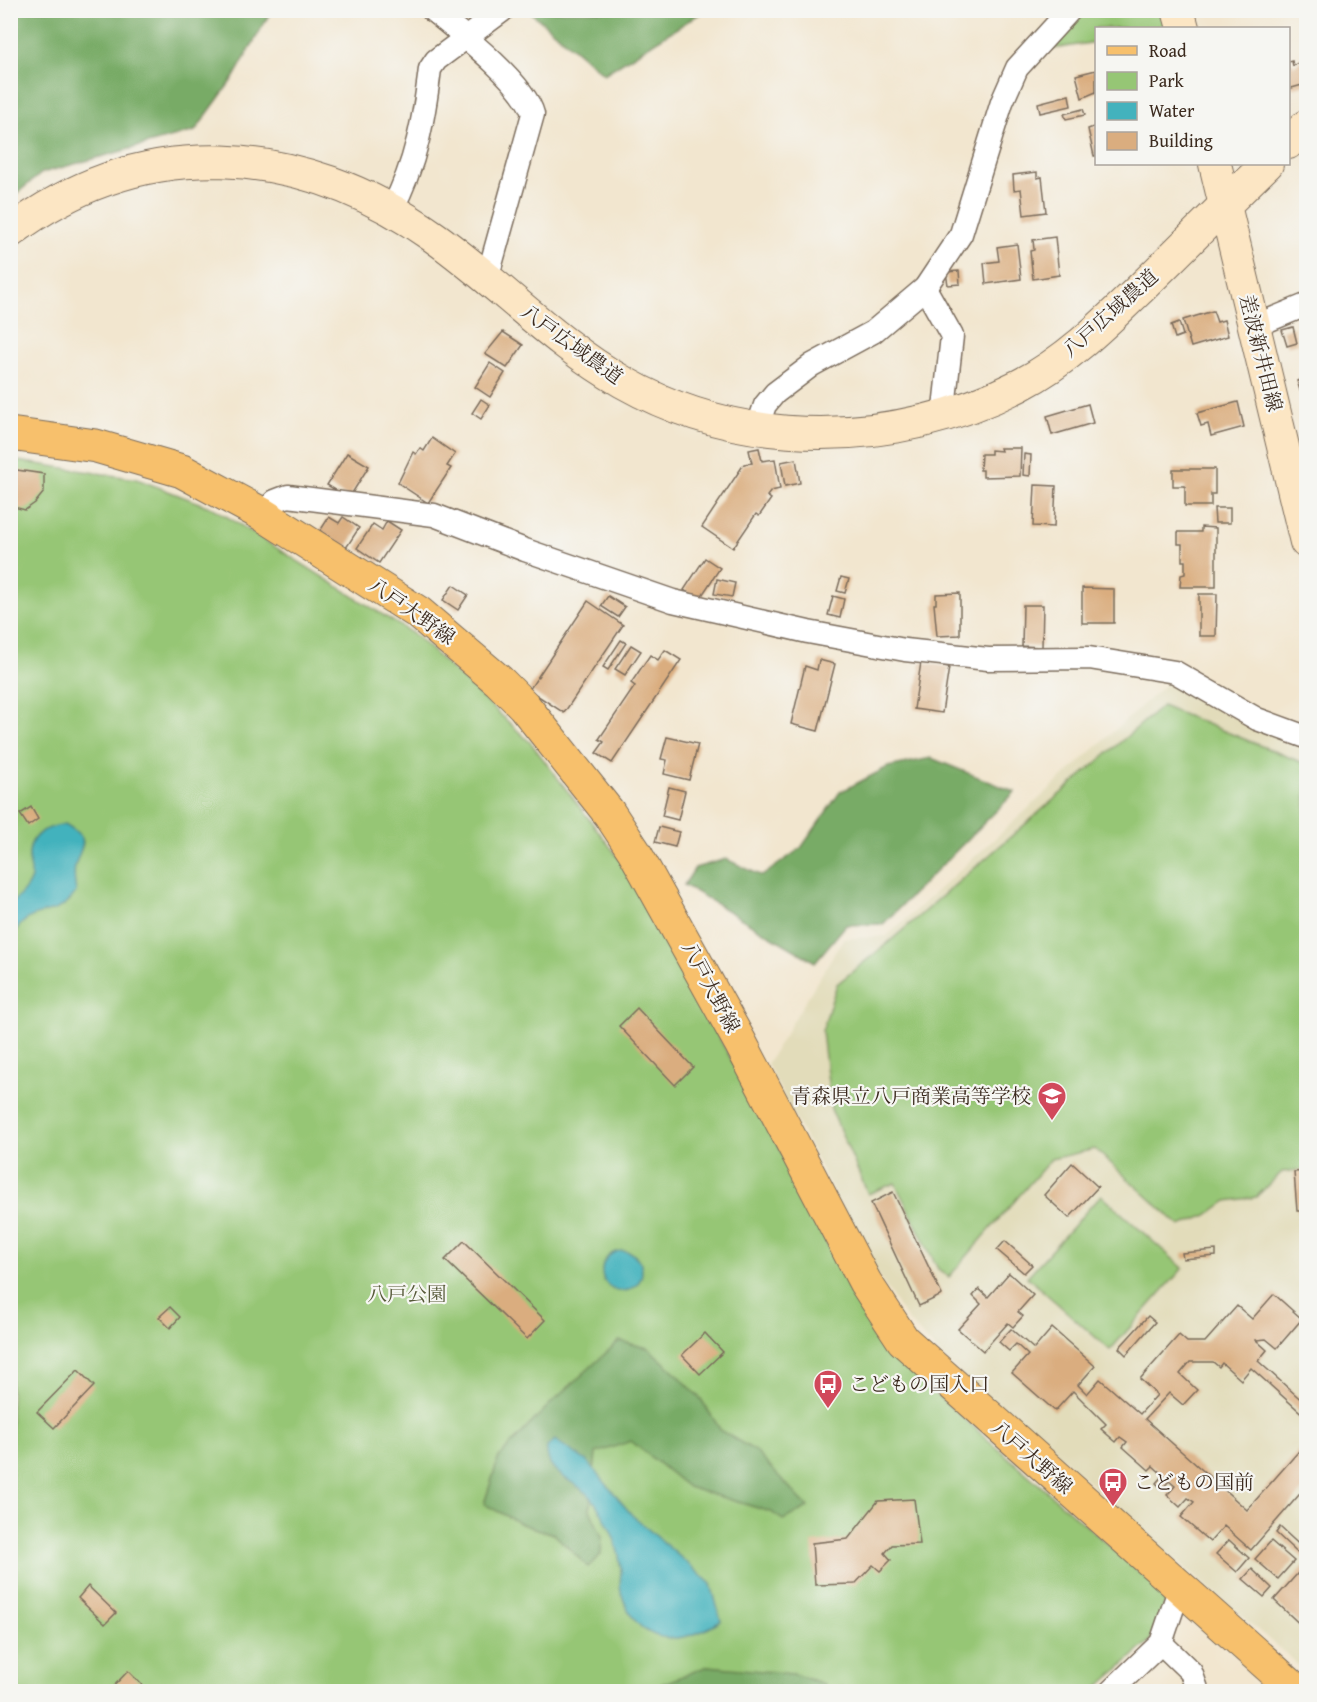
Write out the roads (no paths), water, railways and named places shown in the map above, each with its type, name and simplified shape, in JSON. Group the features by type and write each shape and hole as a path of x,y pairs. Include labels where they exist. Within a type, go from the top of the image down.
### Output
{"main road":[{"name":"八戸大野線","path":"10,434 96,446 182,471 262,514 418,613 466,650 524,706 609,813 634,851 740,1042 885,1316 922,1360 1299,1692"}],"street":[{"path":"432,10 466,38 510,80 530,105 533,114 487,279"},
{"path":"757,428 765,405 775,393 812,365 873,333 925,288 961,234 1002,102 1017,68 1070,10"},
{"path":"1178,10 1183,27"},
{"path":"392,209 405,184 416,152 430,69 436,60 502,11"},
{"path":"1290,141 1306,126"},
{"name":"八戸広域農道","path":"10,232 58,199 95,183 164,165 198,161 260,164 294,170 366,195 392,209 435,238 559,339 626,384 695,414 757,428 802,433 848,434 903,427 943,417 1022,384 1097,331 1266,165"},
{"name":"差波新井田線","path":"1215,165 1306,542"},
{"path":"925,288 952,336 943,417"},
{"path":"1255,326 1306,305"},
{"path":"262,514 275,501 288,496 434,515 673,602 808,632 905,650 988,659 1089,658 1175,672 1257,719 1306,738"},
{"path":"1110,1692 1161,1643 1180,1587"},
{"path":"1161,1643 1191,1672 1198,1692"}],"water":[{"path":"65,824 80,835 83,843 74,870 76,892 60,908 28,919 11,937 11,904 25,889 31,878 29,850 31,844 34,838 44,830"},
{"path":"622,1251 636,1257 642,1271 636,1285 622,1291 608,1285 602,1271 608,1257"},
{"path":"555,1440 588,1462 632,1515 711,1584 721,1621 705,1630 675,1638 661,1637 648,1632 637,1623 628,1610 621,1592 619,1554 606,1520 589,1495 550,1464 547,1447"}],"place":[{"name":"青森県立八戸商業高等学校","path":"1052,1122"},
{"name":"こどもの国入口","path":"828,1410"},
{"name":"こどもの国前","path":"1113,1508"}],"park label":[{"name":"八戸公園","path":"407,1294"}]}
